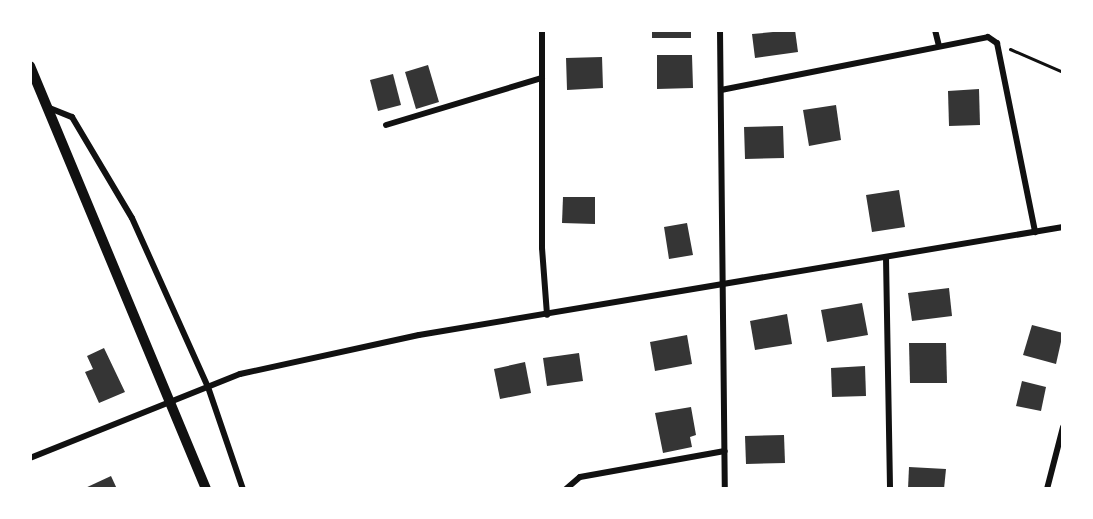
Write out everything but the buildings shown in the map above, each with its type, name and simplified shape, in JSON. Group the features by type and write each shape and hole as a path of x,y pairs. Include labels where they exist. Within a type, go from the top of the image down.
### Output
{"street":[{"path":"542,30 542,248 547,315"},
{"path":"720,30 725,489"},
{"path":"935,30 939,46"},
{"path":"721,90 988,37 998,44 1035,232"},
{"path":"30,66 206,489"},
{"path":"386,125 542,78"},
{"path":"47,106 72,117 101,162 132,218 208,387 243,489"},
{"path":"30,458 240,374 419,335 724,286 1063,227"},
{"path":"886,258 890,489"},
{"path":"1047,489 1063,427"},
{"path":"566,489 580,477 724,451"}],"path":[{"path":"998,44 1063,72"}]}
